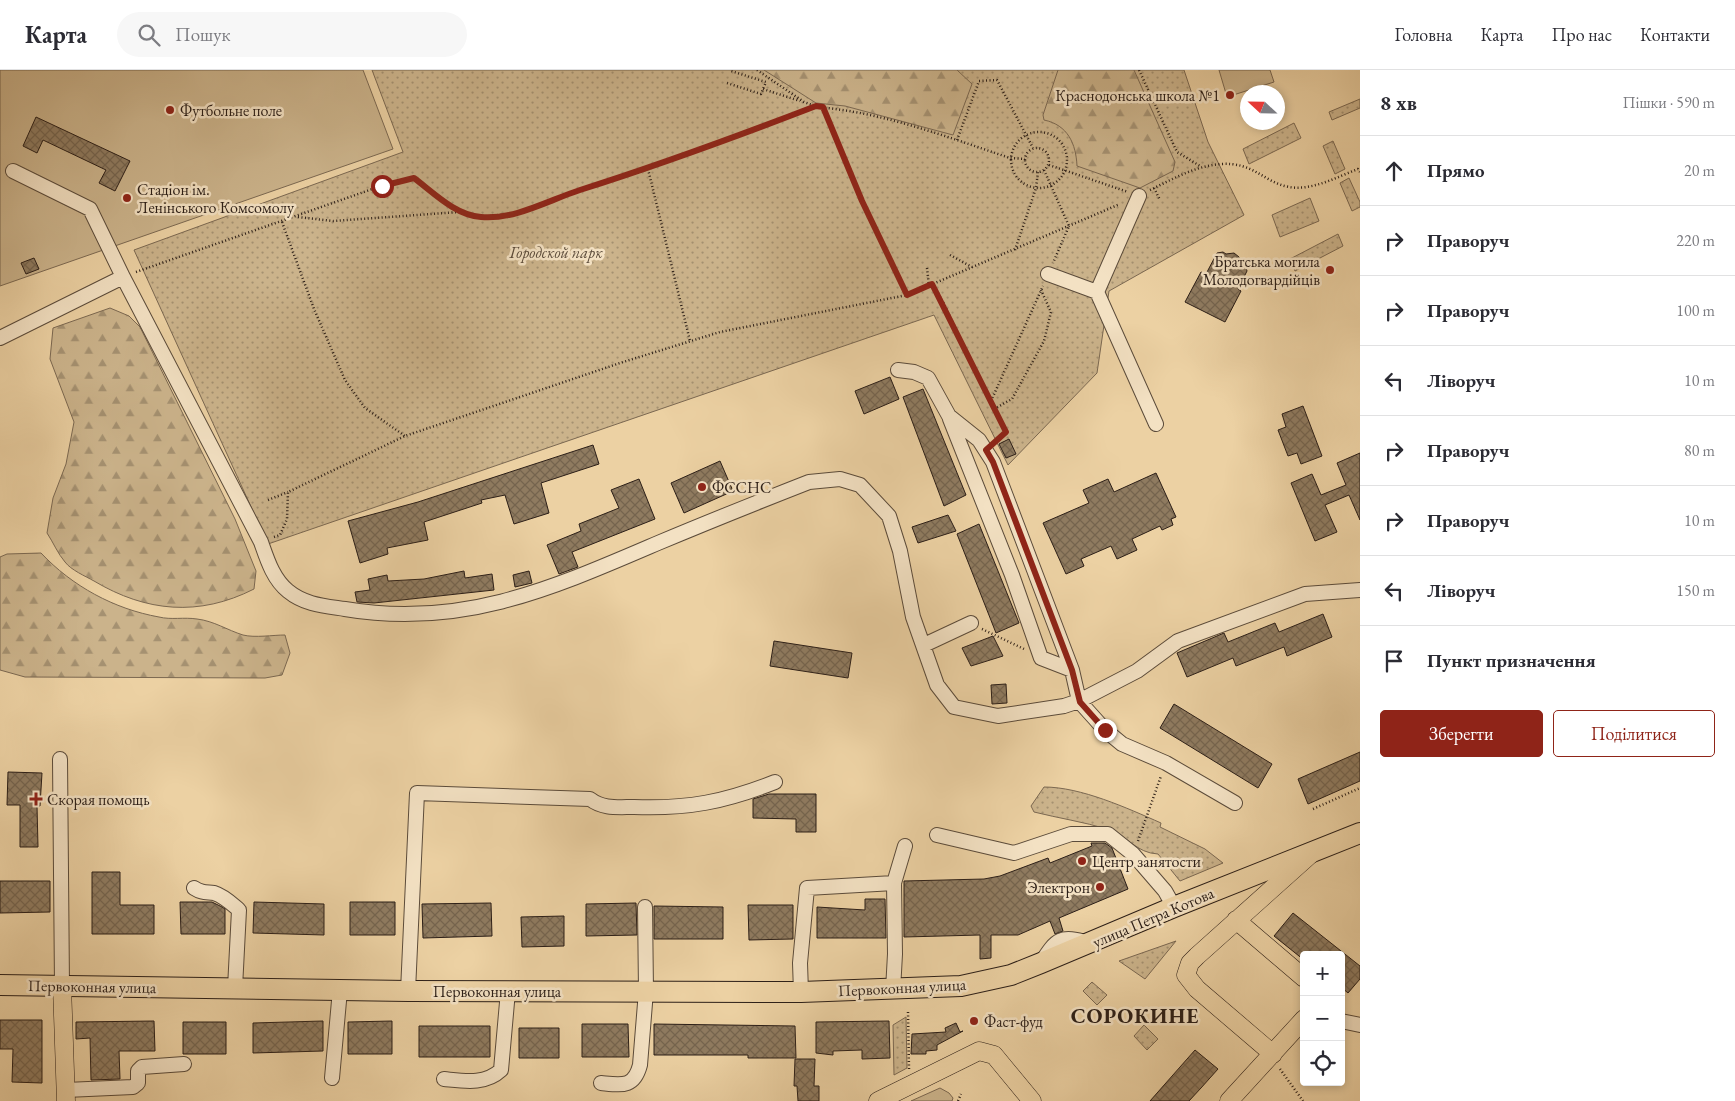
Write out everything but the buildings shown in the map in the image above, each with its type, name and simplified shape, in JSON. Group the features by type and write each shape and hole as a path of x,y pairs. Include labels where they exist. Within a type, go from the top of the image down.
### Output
{"highway":[{"name":"улица Петра Котова","path":"994,980 1041,964 1174,907 1360,833"},
{"name":"Первоконная улица","path":"0,985 408,991 801,992 961,986 994,980"}],"main road":[{"path":"1273,1054 1197,989 1186,975 1190,963 1312,853"},
{"path":"1236,920 1300,975"},
{"path":"62,986 66,1096"},
{"path":"1229,1101 1300,1024"},
{"path":"878,1101 979,1051 994,1055 1032,1101"}],"street":[{"path":"13,171 90,209 123,277 261,542 271,569 287,591 308,603 370,613 428,614 451,612 508,601 556,586 809,482 840,479 860,485 889,516 900,551 913,617 937,685 954,707 998,716 1080,702 1137,671 1178,641 1305,594 1359,594"},
{"path":"1097,292 1139,196"},
{"path":"1048,274 1097,292 1156,424"},
{"path":"0,338 123,277"},
{"path":"898,370 914,372 928,378 949,416 1012,575 1041,658 1072,670"},
{"path":"949,416 979,440 993,462 1072,670 1080,702 1105,730 1122,744 1166,763 1235,802"},
{"path":"924,644 971,623"},
{"path":"60,758 62,986"},
{"path":"408,991 417,793 590,799 600,806 672,808 739,797 775,782"},
{"path":"937,835 1014,853 1071,834 1108,834 1133,854 1165,891 1174,907"},
{"path":"893,990 895,954 894,883 905,846"},
{"path":"801,992 800,963 807,888 894,883"},
{"path":"194,888 202,893 215,894 227,900 239,910 235,988"},
{"path":"601,1083 619,1085 630,1083 638,1075 646,991 645,907"},
{"path":"332,1078 340,990"},
{"path":"444,1079 476,1082 494,1077 501,1070 508,991"},
{"path":"1345,1022 1360,1025"},
{"path":"66,1096 133,1087 138,1083 138,1071 142,1067 184,1064"}],"path":[{"path":"757,70 804,102"},
{"path":"1139,70 1177,152 1200,166"},
{"path":"727,83 761,94 766,82 731,71"},
{"path":"957,140 979,81 997,80 1033,148"},
{"path":"763,88 816,106 846,109 894,121 1010,158 1025,159"},
{"path":"296,217 333,221 460,212 482,217 516,213 648,169 816,106"},
{"path":"823,107 862,201 907,295"},
{"path":"1041,132 1056,137 1066,151 1065,170 1058,181 1051,186 1036,188 1028,186 1016,177 1010,158 1014,147 1025,135 1041,132"},
{"path":"1033,148 1040,148 1046,151 1050,158 1049,165 1044,170 1038,172 1028,168 1025,159 1027,152 1033,148"},
{"path":"268,500 405,436 620,363 720,332 907,295 1139,196 1200,166 1223,164 1248,166 1288,187 1308,187 1358,169 1360,172"},
{"path":"1049,165 1139,196"},
{"path":"648,169 690,342"},
{"path":"991,402 1069,226 1044,170"},
{"path":"1014,250 1036,188 1038,172"},
{"path":"123,277 382,186 414,178 460,212"},
{"path":"1154,188 1160,200"},
{"path":"282,222 314,309 345,380 365,408 405,436"},
{"path":"950,255 972,266"},
{"path":"927,268 928,286"},
{"path":"932,284 1006,432 986,450"},
{"path":"994,409 1012,399 1044,341 1051,312 1041,290"},
{"path":"261,542 280,535 288,519 288,492"},
{"path":"971,623 1041,658"},
{"path":"1133,854 1166,763"},
{"path":"1313,809 1360,788"},
{"path":"908,1012 909,1070"},
{"path":"1274,1075 1280,1068 1303,1101"},
{"path":"958,1101 961,1094"}],"green space":[{"name":"Стадіон ім. Ленінського Комсомолу","path":"0,70 363,70 393,149 0,286"},
{"name":"Городской парк","path":"372,70 1184,70 1208,142 1244,215 1109,291 1097,373 1008,465 934,315 268,544 134,250 403,152"},
{"path":"764,70 957,70 972,84 953,135 845,106 816,103"},
{"path":"1058,70 1134,70 1175,162 1173,171 1140,188 1077,166 1075,150 1065,131 1059,126 1044,120 1043,115"},
{"path":"1219,70 1270,70 1274,82 1265,85 1240,85 1240,93 1227,97"},
{"path":"1360,99 1360,108 1332,120 1329,112"},
{"path":"1294,123 1301,138 1249,164 1243,149 1280,130 1285,130 1285,128"},
{"path":"1333,141 1345,169 1335,174 1323,146"},
{"path":"1349,178 1360,202 1360,207 1352,211 1340,183"},
{"path":"1310,198 1319,221 1280,237 1272,215"},
{"path":"1338,234 1343,246 1295,271 1290,259"},
{"path":"110,308 129,316 140,327 235,519 256,571 254,589 213,604 193,607 153,605 114,591 71,568 60,555 47,533 53,498 66,464 74,422 50,359 53,328"},
{"path":"41,553 80,586 126,608 164,618 203,620 248,636 285,635 290,653 282,675 265,678 25,677 0,670 0,557 7,554"},
{"path":"1044,787 1088,794 1134,811 1161,823 1160,827 1205,849 1223,863 1180,881 1158,854 1144,851 1114,832 1089,824 1034,812 1031,806"},
{"path":"1176,941 1145,979 1119,961"},
{"path":"1092,982 1107,995 1097,1005 1083,991"},
{"path":"906,1017 907,1068 894,1075 893,1025"},
{"path":"1144,1025 1158,1039 1147,1050 1134,1036"},
{"path":"940,1088 949,1093 953,1098 952,1101 911,1101"}],"place":[{"name":"Краснодонська школа №1","path":"1230,95"},
{"name":"Футбольне поле","path":"170,110"},
{"name":"Стадіон ім. Ленінського Комсомолу","path":"127,198"},
{"name":"Братська могила Молодогвардійців","path":"1330,270"},
{"name":"ФССНС","path":"702,487"},
{"name":"Скорая помощь","path":"36,799"},
{"name":"Центр занятости","path":"1082,861"},
{"name":"Электрон","path":"1100,887"},
{"name":"Фаст-фуд","path":"974,1021"}],"district":[{"name":"СОРОКИНЕ","path":"1135,1016"}],"route":[{"path":"382,186 414,178 460,212 482,217 516,213 578,190 637,173 816,106 823,107 862,201 907,295 932,284 943,302 1006,432 986,450 993,462 1072,670 1080,702 1105,730"}]}
